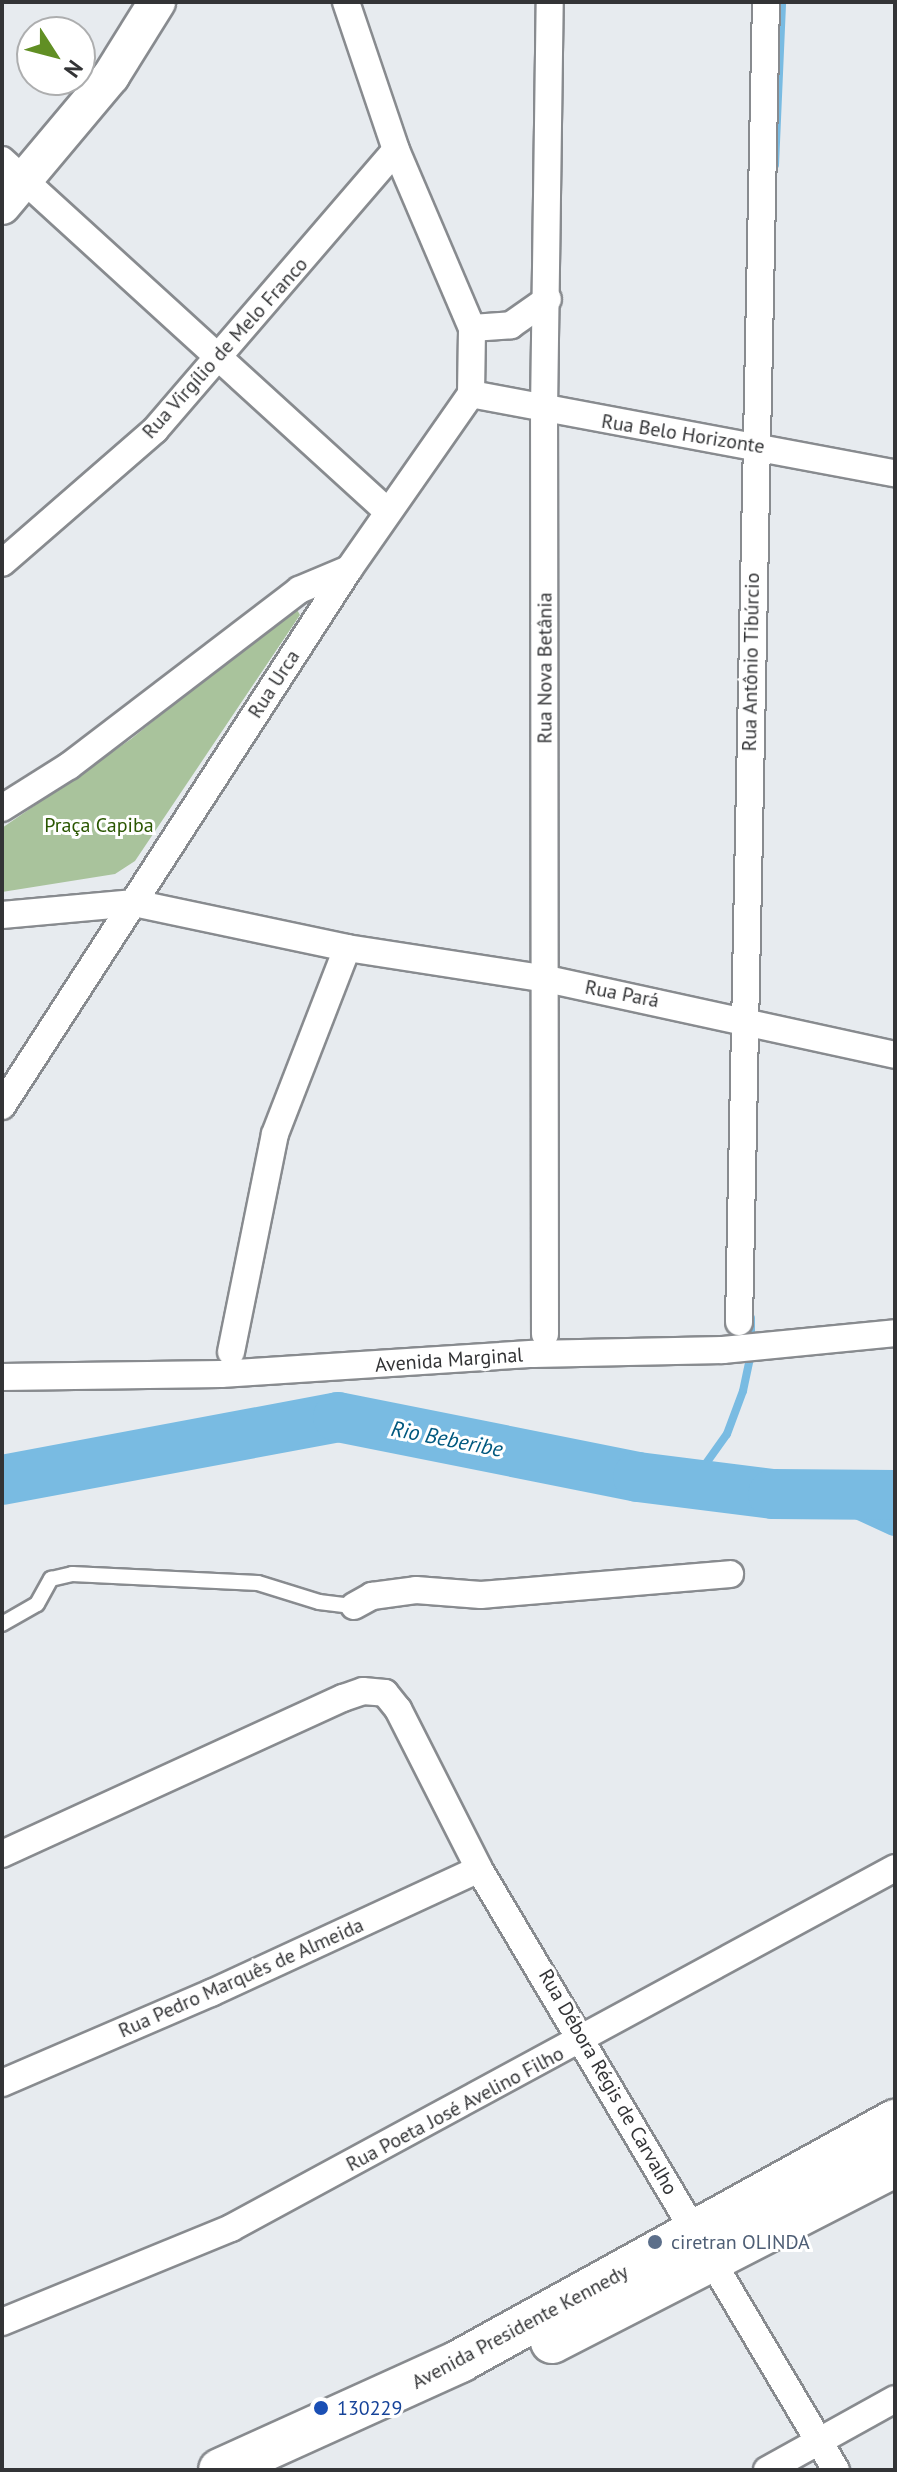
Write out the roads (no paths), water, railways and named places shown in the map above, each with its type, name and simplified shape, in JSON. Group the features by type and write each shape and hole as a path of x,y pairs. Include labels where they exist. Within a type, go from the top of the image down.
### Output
{"main road":[{"name":"Avenida Presidente Kennedy","path":"275,2470 472,2383 704,2248 895,2121"},
{"name":"Avenida Presidente Kennedy","path":"220,2470 704,2248 895,2166"}],"street":[{"path":"157,2 111,76 10,182 220,358 388,512"},
{"path":"346,2 396,150 472,328 471,394"},
{"name":"Rua Nova Betânia","path":"545,1334 544,411 550,2"},
{"name":"Rua Antônio Tibúrcio","path":"739,1322 756,1022 755,445 766,2"},
{"name":"Rua Virgílio de Melo Franco","path":"2,563 155,430 396,150"},
{"path":"472,328 511,325 548,299"},
{"name":"Rua Belo Horizonte","path":"471,394 544,411 755,445 895,473"},
{"name":"Rua Urca","path":"2,1106 349,569 471,394"},
{"path":"2,808 69,766 299,590 349,569"},
{"name":"Rua Pará","path":"2,915 134,903 347,948 547,979 756,1022 895,1055"},
{"path":"231,1352 275,1134 347,948"},
{"name":"Avenida Marginal","path":"2,1377 221,1374 533,1354 723,1350 895,1333"},
{"path":"354,1606 372,1596 416,1590 481,1595 730,1574"},
{"name":"Rua Débora Régis de Carvalho","path":"2,1854 343,1698 363,1691 385,1693 398,1709 479,1869 836,2470"},
{"name":"Rua Poeta José Avelino Filho","path":"2,2322 231,2228 581,2041 895,1868"},
{"name":"Rua Pedro Marquês de Almeida","path":"2,2083 211,1993 479,1869"},
{"path":"767,2470 895,2399"}],"lane":[{"path":"2,1624 37,1604 51,1579 72,1574 258,1583 319,1602 354,1606"}],"waterway":[{"path":"775,165 782,2"},
{"path":"692,1483 727,1434 743,1391 751,1352 751,1318"},
{"name":"Rio Beberibe","path":"2,1480 338,1417 638,1477 773,1494 895,1495"},
{"path":"834,1494 895,1522"}],"place":[{"name":"ciretran OLINDA","path":"655,2242"},
{"name":"130229","path":"321,2408"}],"park label":[{"name":"Praça Capiba","path":"99,825"}]}
